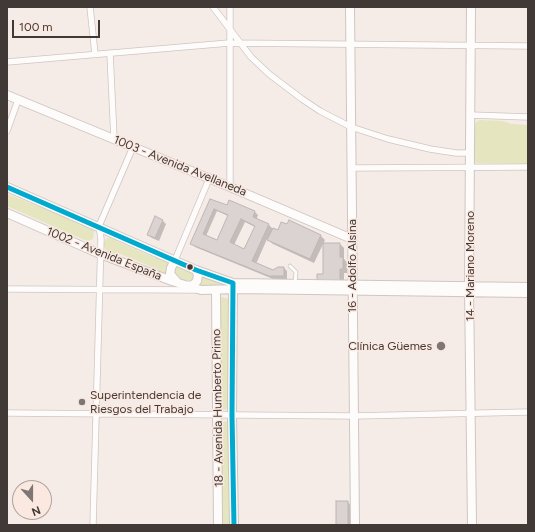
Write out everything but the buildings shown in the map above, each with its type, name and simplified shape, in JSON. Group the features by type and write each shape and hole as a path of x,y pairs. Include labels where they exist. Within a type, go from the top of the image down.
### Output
{"street":[{"path":"90,7 95,54"},
{"path":"213,7 251,57 269,74 320,111 352,127 388,139 430,149 456,153 470,153"},
{"path":"230,7 230,187"},
{"name":"16 - Adolfo Alsina","path":"350,7 355,525"},
{"name":"14 - Mariano Moreno","path":"471,7 469,290 472,525"},
{"path":"7,62 241,42 528,46"},
{"path":"110,53 114,139"},
{"name":"1003 - Avenida Avellaneda","path":"7,95 352,239"},
{"path":"7,131 10,116 18,100"},
{"path":"470,115 528,117"},
{"path":"93,525 100,254 99,226 133,147"},
{"path":"352,168 528,167"},
{"path":"178,283 170,274 171,268 209,179"},
{"name":"1002 - Avenida España","path":"7,187 233,286"},
{"name":"1002 - Avenida España","path":"7,213 100,254 187,286 202,290 216,290 233,286"},
{"path":"187,286 193,284 197,280 198,275 196,270"},
{"path":"233,286 295,284 352,288"},
{"path":"233,286 469,290 528,293"},
{"name":"18 - Avenida Humberto Primo","path":"233,286 232,415 234,525"},
{"path":"469,290 528,287"},
{"path":"7,289 202,290"},
{"name":"18 - Avenida Humberto Primo","path":"216,290 218,525"},
{"path":"7,413 354,416 528,412"}],"lane":[{"path":"290,266 296,272 295,284"}],"green space":[{"path":"479,120 503,121 511,124 528,125 528,164 476,163 473,161 474,124"},
{"path":"7,194 91,227 94,231 93,239 88,241 82,239 7,206"},
{"path":"115,237 116,241 155,258 161,256 170,263 166,272 169,278 155,272 159,270 118,253 112,254 107,252 104,242 107,238"},
{"path":"178,264 195,271 194,278 192,280 181,280 175,277 173,272 174,267"},
{"path":"201,275 220,284 221,287 196,285"},
{"path":"223,297 228,299 229,405 228,408 224,410 220,408 219,299"},
{"path":"225,421 229,423 230,525 222,525 221,423"}],"transit line":[{"path":"7,187 196,270 233,283 232,415 234,525"}],"place":[{"name":"Clínica Güemes","path":"441,346"},
{"name":"Superintendencia de Riesgos del Trabajo","path":"82,402"}]}
